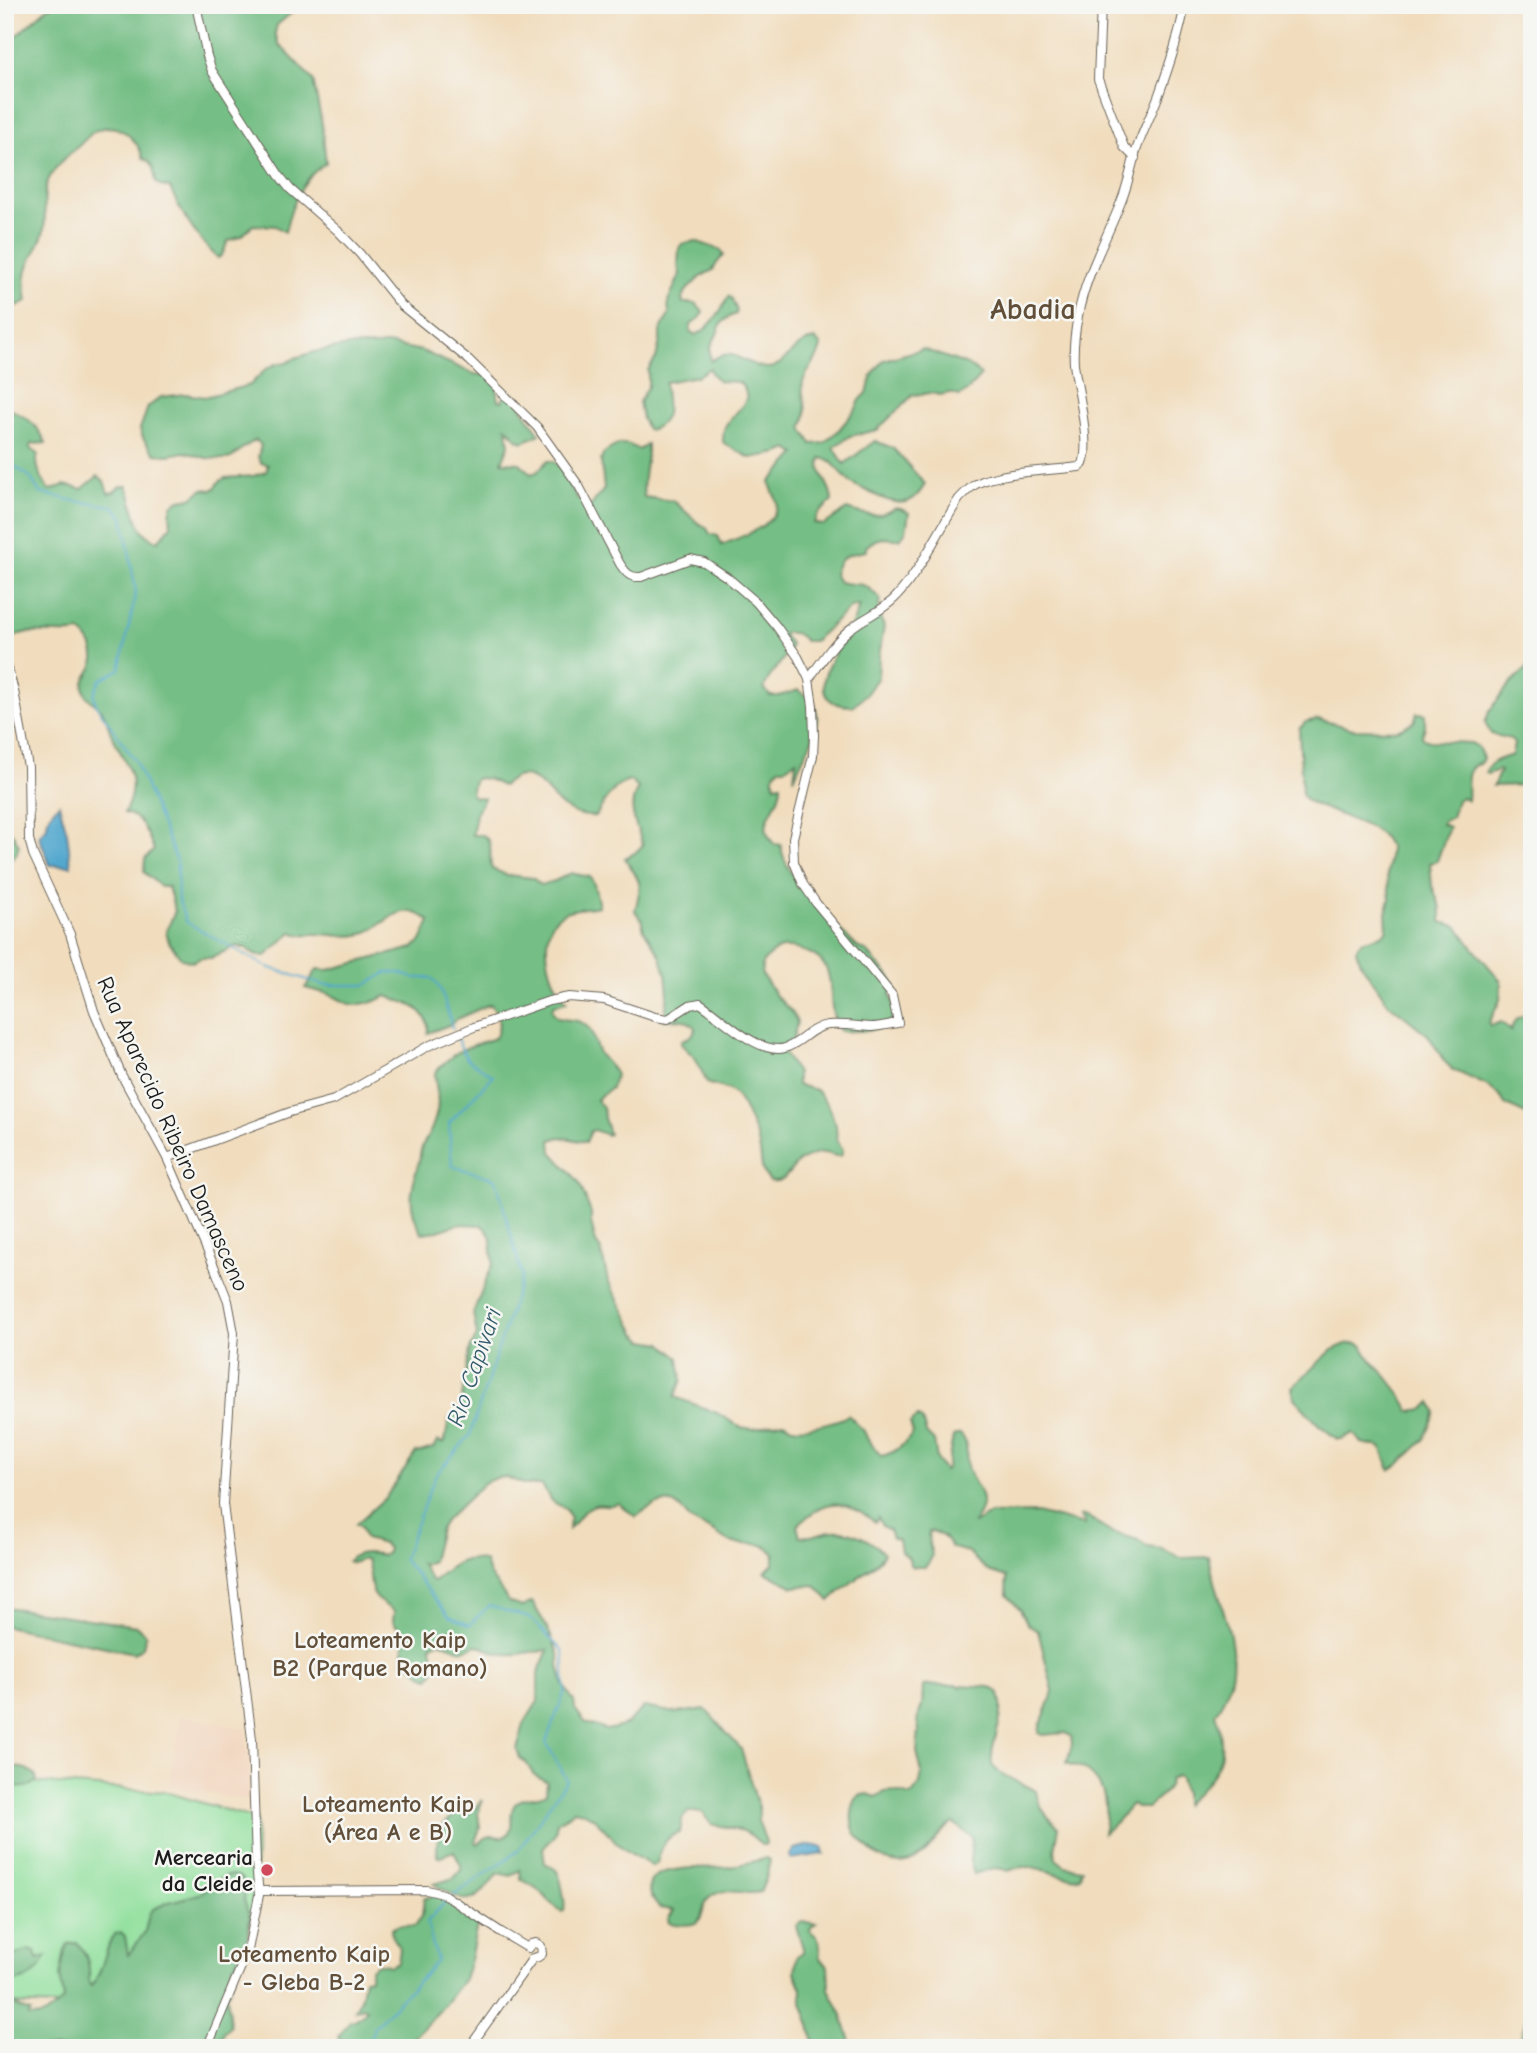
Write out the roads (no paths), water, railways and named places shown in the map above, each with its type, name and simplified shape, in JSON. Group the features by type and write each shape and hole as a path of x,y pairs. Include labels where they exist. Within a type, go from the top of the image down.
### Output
{"street":[{"path":"167,1158 290,1112 334,1100 428,1046 506,1015 569,997 604,1000 668,1019 690,1005 700,1003 747,1037 776,1049 791,1045 816,1028 825,1026 840,1024 874,1027 898,1023 892,995 816,903 803,884 794,862 793,838 813,756 814,736 809,679 798,657 756,602 704,562 690,559 641,577 628,575 579,486 537,426 470,360 401,305 338,231 290,189 212,71 206,56 196,5"},
{"path":"1101,5 1098,79 1121,140 1128,153 1135,154"},
{"path":"809,679 845,633 880,611 896,597 911,578 953,508 969,489 978,483 1001,477 1079,467 1083,464 1084,436 1074,363 1083,293 1125,194 1135,154 1169,66 1185,5"},
{"name":"Rua Aparecido Ribeiro Damasceno","path":"5,657 12,680 28,767 29,839 33,854 69,934 94,1011 117,1065 167,1158 214,1266 228,1301 234,1334 223,1504 252,1739 259,1891 258,1908 248,1950 207,2048"},
{"path":"259,1891 427,1890 443,1894 528,1948"},
{"path":"469,2048 533,1958 540,1956 542,1948 536,1943 531,1944 527,1953 533,1958"}],"water":[{"path":"59,804 67,832 71,866 50,865 39,836 47,827 50,814"},
{"path":"810,1845 822,1847 824,1854 791,1859 789,1856 794,1849"}],"waterway":[{"name":"Rio Capivari","path":"5,220 13,250 10,261 5,266"},
{"name":"Rio Capivari","path":"5,459 30,477 40,493 113,506 123,517 136,592 120,669 100,680 94,694 96,705 136,762 177,862 178,899 186,922 267,967 324,985 366,985 386,973 432,978 441,990 453,1029"},
{"name":"Rio Capivari","path":"453,1896 518,1851 567,1780 546,1742 565,1691 563,1651 530,1618 489,1606 469,1625 449,1616 403,1559 435,1476 470,1435 522,1276 496,1179 452,1166 449,1123 493,1076 467,1059 457,1039"},
{"name":"Rio Capivari","path":"369,2048 374,2027 437,1961 427,1922 446,1901"}],"place":[{"name":"Mercearia da Cleide","path":"267,1870"}],"district":[{"name":"Abadia","path":"1033,309"},
{"name":"Loteamento Kaip B2 (Parque Romano)","path":"380,1654"},
{"name":"Loteamento Kaip (Área A e B)","path":"388,1818"},
{"name":"Loteamento Kaip - Gleba B-2","path":"304,1968"}]}
